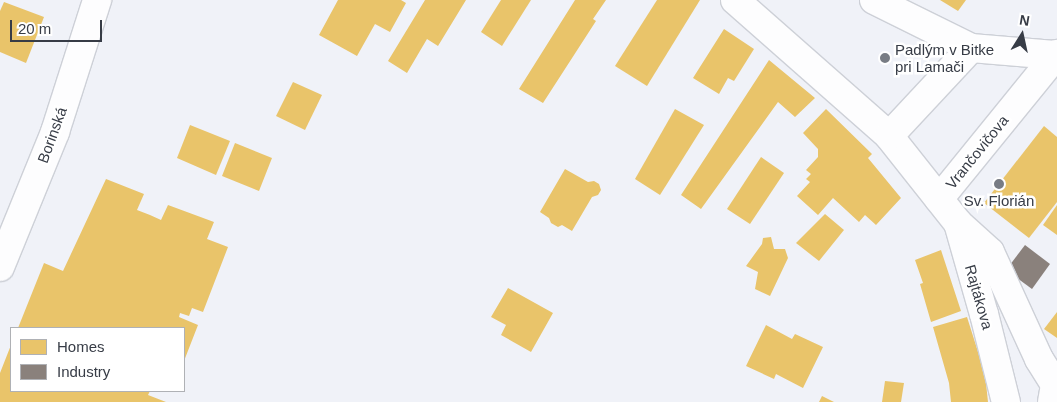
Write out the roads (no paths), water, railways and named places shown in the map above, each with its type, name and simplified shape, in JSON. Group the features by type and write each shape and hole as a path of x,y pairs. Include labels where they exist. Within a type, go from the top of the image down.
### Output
{"street":[{"name":"Borinská","path":"0,267 55,132 97,0"},
{"name":"Vrančovičova","path":"735,0 888,136 939,199 1056,55"},
{"name":"Vrančovičova","path":"874,0 971,48 1056,55"},
{"path":"888,136 971,48"},
{"name":"Rajtákova","path":"939,199 958,223 1006,402"},
{"path":"958,223 990,252 1054,390"}],"place":[{"name":"Padlým v Bitke pri Lamači","path":"885,58"},
{"name":"Sv. Florián","path":"999,184"}]}
